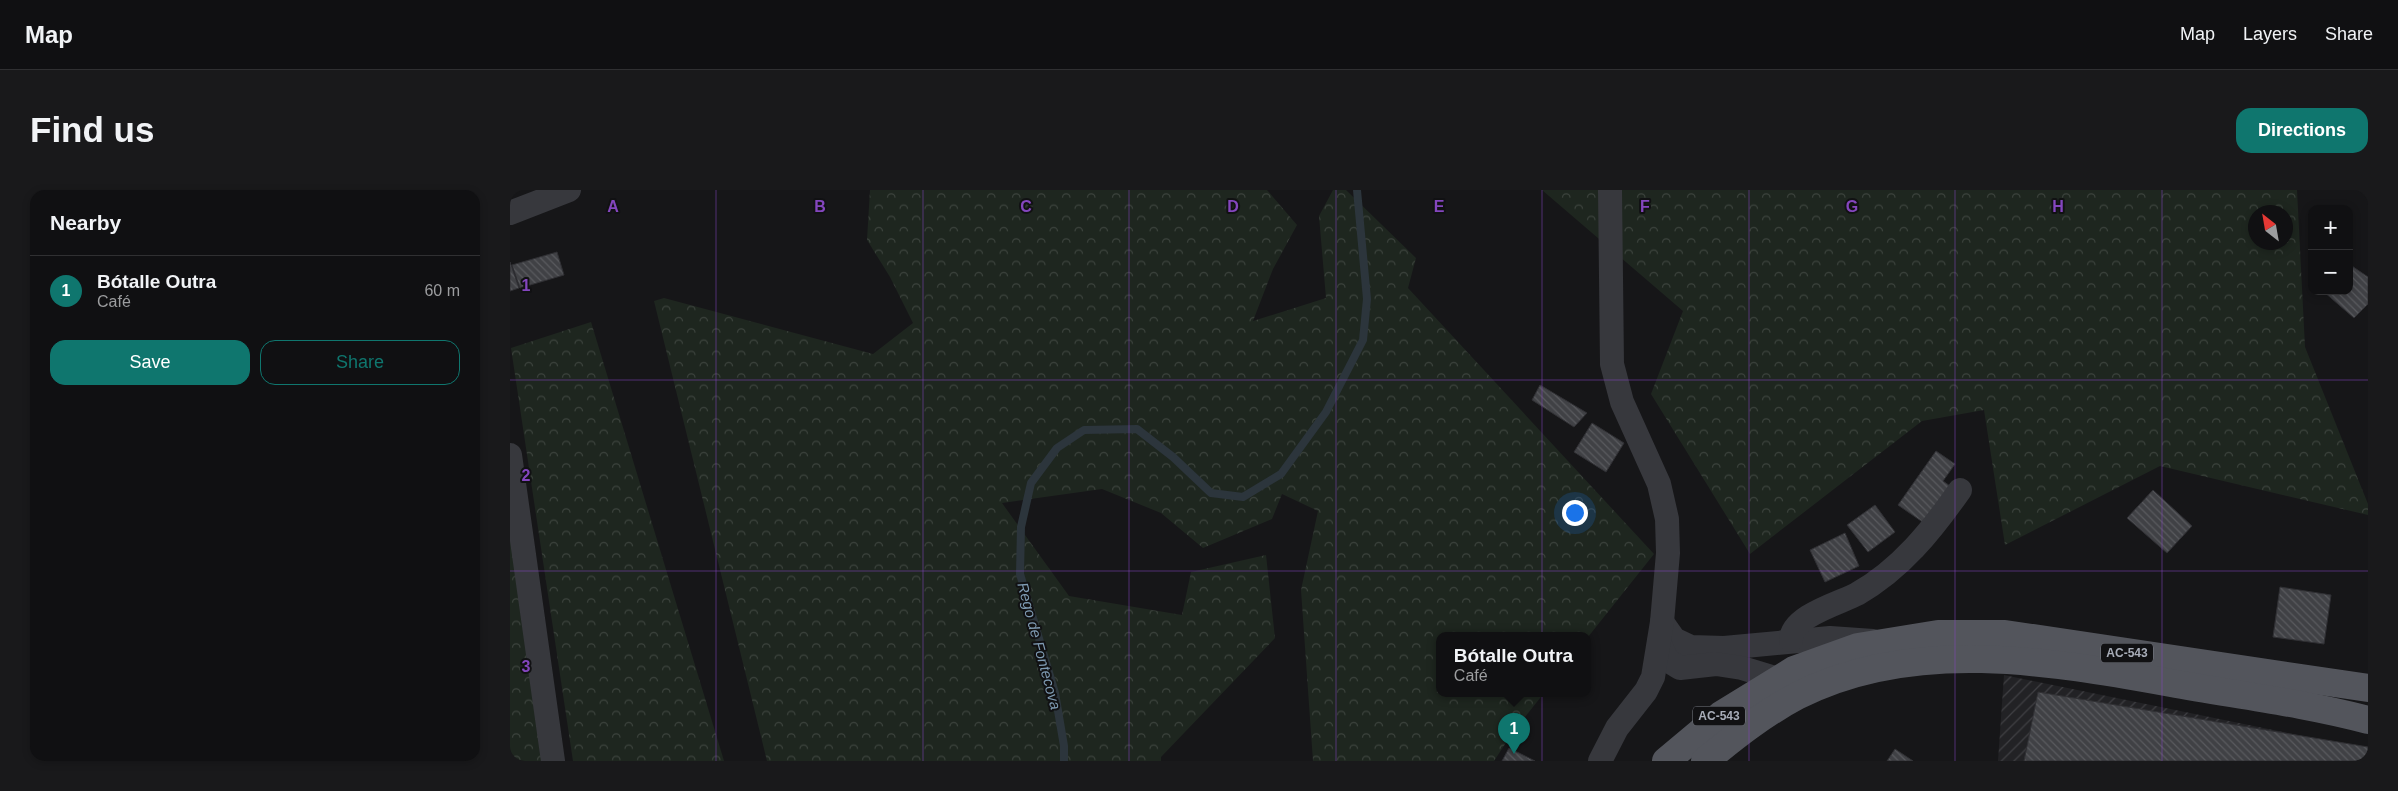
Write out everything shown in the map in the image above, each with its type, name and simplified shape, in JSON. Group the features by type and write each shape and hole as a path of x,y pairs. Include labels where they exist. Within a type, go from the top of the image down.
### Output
{"main road":[{"name":"AC-543","path":"1666,761 1721,715 1778,679 1826,657 1885,642 1952,633 2005,634 2368,688"},
{"name":"AC-543","path":"1778,679 1802,680 1872,657 1937,647 2029,652 2060,664"},
{"name":"AC-543","path":"1705,761 1753,722 1783,703 1813,689 1864,672 1902,664 1949,660 2060,664 2267,699 2368,720"}],"street":[{"path":"510,213 569,190"},
{"path":"1610,190 1612,364 1622,402 1659,484 1667,519 1668,553 1660,649 1671,664 1680,668 1716,664 1742,668 1778,679"},
{"path":"510,455 553,761"},
{"path":"1791,640 1793,630 1805,619 1865,589 1911,551 1934,526 1960,490"},
{"path":"1600,761 1617,728 1646,691 1660,649 1668,634 1680,643 1691,647 1709,648 1791,640 1847,638 1885,642"},
{"path":"1660,649 1689,657 1709,648"}],"shaded area":[{"path":"2004,675 2307,737 2368,747 2368,761 1998,761"}],"green space":[{"path":"870,190 1267,190 1297,225 1273,269 1253,321 1326,298 1319,216 1333,190 1346,190 1416,258 1408,288 1654,554 1591,633 1436,632 1436,697 1541,697 1513,732 1494,761 1313,761 1301,590 1318,511 1282,494 1272,519 1203,548 1161,513 1102,489 1002,503 1069,596 1182,615 1191,572 1266,555 1275,638 1161,757 1161,761 767,761 654,301 664,298 873,354 913,323 890,277 867,240"},
{"path":"1542,190 2297,190 2305,347 2368,504 2368,515 2160,466 2005,545 1984,410 1922,421 1750,554 1651,394 1683,311"},
{"path":"591,322 724,761 573,761 511,348"},
{"path":"510,528 543,761 510,761"}],"building":[{"path":"557,252 564,275 520,288 512,265"},
{"path":"510,262 519,288 510,291"},
{"path":"2353,267 2368,277 2368,304 2354,318 2328,295 2353,295"},
{"path":"1540,385 1587,413 1574,427 1532,400"},
{"path":"1592,423 1624,443 1606,472 1574,452"},
{"path":"1936,451 1955,464 1943,481 1950,486 1924,523 1898,505"},
{"path":"2153,490 2192,526 2167,553 2127,518"},
{"path":"1875,505 1895,532 1868,552 1847,525"},
{"path":"1845,533 1859,566 1825,582 1810,550"},
{"path":"2280,587 2331,595 2324,644 2273,637"},
{"path":"2038,692 2368,747 2368,761 2024,761"},
{"path":"1509,748 1535,761 1502,761"},
{"path":"1895,749 1913,761 1887,761"}],"waterway":[{"name":"Rego de Fontecova","path":"1064,761 1064,746 1055,693 1020,574 1021,527 1031,483 1057,448 1084,430 1137,429 1173,457 1211,493 1243,497 1281,474 1326,412 1363,340 1367,299 1357,190"}],"place":[{"name":"Bótalle Outra","path":"1514,754"}]}
